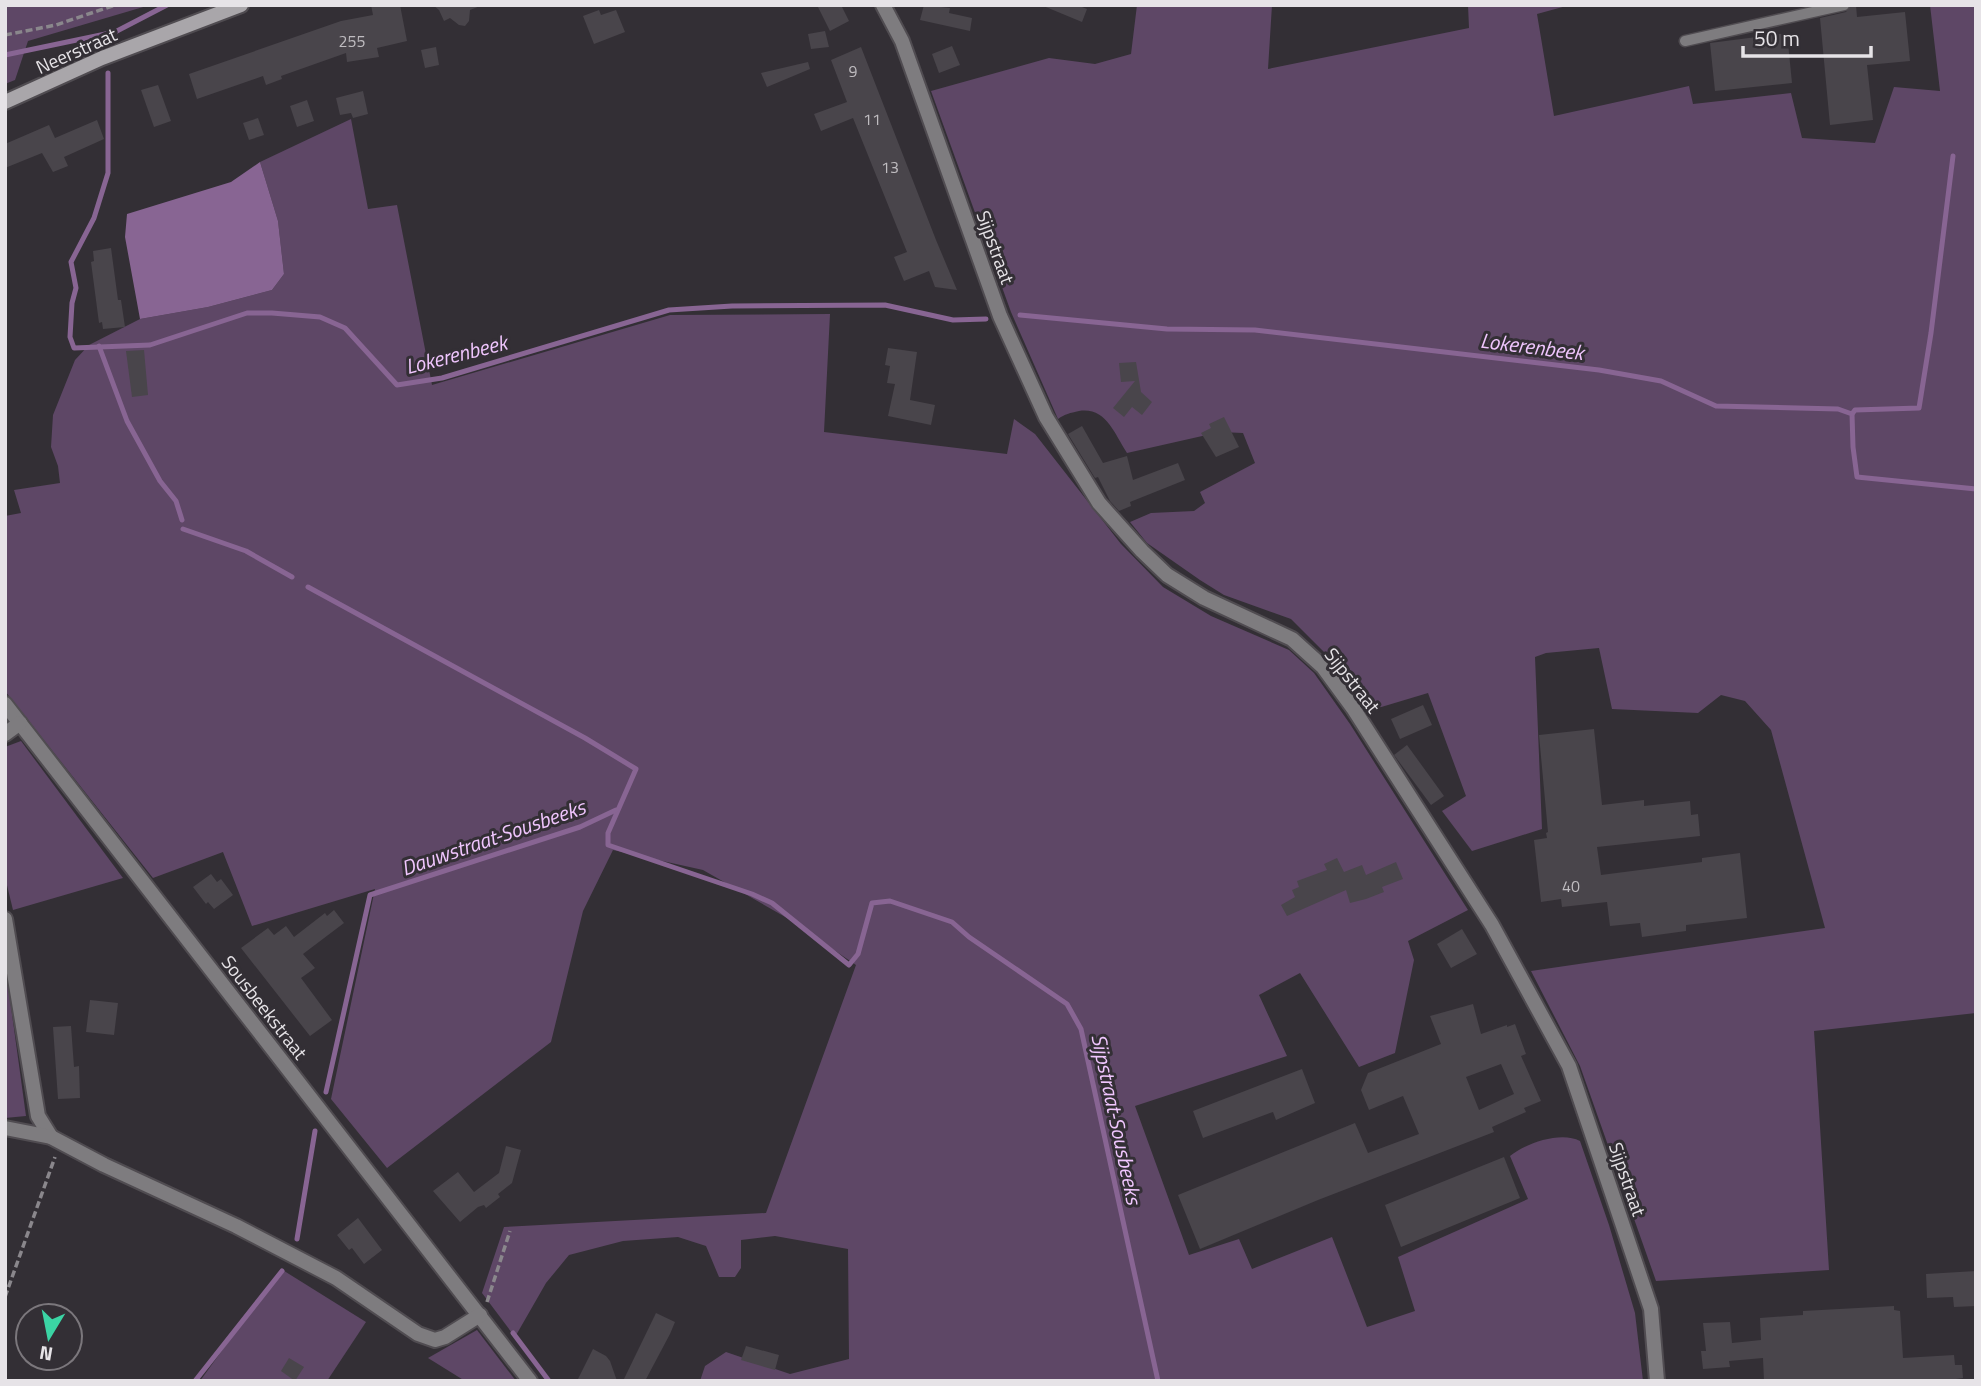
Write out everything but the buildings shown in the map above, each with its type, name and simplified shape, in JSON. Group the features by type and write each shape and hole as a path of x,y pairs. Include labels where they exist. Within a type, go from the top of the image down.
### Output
{"street":[{"name":"Neerstraat","path":"5,102 102,58 241,5"},
{"name":"Sijpstraat","path":"883,5 902,41 1000,316 1046,417 1099,503 1167,575 1204,598 1292,639 1323,667 1353,708 1492,925 1569,1066 1651,1309 1657,1381"},
{"name":"Sousbeekstraat","path":"5,704 530,1381"},
{"path":"5,734 20,723"},
{"path":"5,919 38,1116 56,1140"},
{"path":"5,1128 56,1140 236,1226 335,1278 418,1334 435,1340 445,1337 480,1315"}],"lane":[{"path":"1685,41 1844,5"}],"path":[{"path":"5,35 56,25 115,5"},
{"path":"5,1297 50,1176 56,1140"},
{"path":"480,1315 486,1305 510,1231"}],"shaded area":[{"path":"5,5 150,5 28,41 15,80 5,84"},
{"path":"1137,5 1272,5 1268,69 1469,28 1468,5 1570,5 1537,14 1554,116 1689,86 1693,104 1791,93 1802,138 1875,143 1894,87 1940,91 1930,5 1976,5 1976,1013 1814,1031 1829,1270 1656,1281 1580,1066 1531,971 1825,928 1771,730 1745,701 1721,695 1698,713 1612,709 1599,648 1546,653 1535,657 1542,829 1472,851 1442,811 1466,796 1428,693 1368,711 1335,663 1291,619 1224,595 1147,543 1130,522 1151,513 1194,511 1205,503 1200,492 1255,463 1243,433 1220,432 1127,453 1108,423 1096,413 1079,411 1058,419 1011,312 931,91 1049,58 1095,64 1131,54"},
{"path":"351,119 368,209 397,205 432,385 670,315 830,314 824,432 1007,454 1014,419 1035,434 1121,544 1163,587 1211,616 1289,650 1314,673 1350,724 1468,910 1408,941 1414,960 1395,1053 1359,1067 1300,973 1259,995 1287,1056 1135,1106 1189,1255 1239,1239 1252,1269 1332,1237 1367,1327 1415,1311 1398,1257 1528,1199 1510,1156 1544,1140 1572,1138 1580,1141 1635,1313 1643,1381 700,1381 705,1366 726,1352 790,1374 849,1359 848,1249 775,1236 741,1240 741,1268 735,1277 719,1277 706,1246 678,1237 623,1241 569,1255 546,1283 515,1337 482,1293 504,1227 766,1213 856,965 787,918 703,870 613,850 583,911 551,1042 387,1168 331,1099 375,889 252,926 223,852 153,878 5,691 5,516 21,513 14,490 60,483 58,466 51,447 53,415 75,360 89,345 140,319 208,307 272,290 284,274 278,221 260,162"},
{"path":"260,162 278,221 284,274 272,290 208,307 140,319 125,237 127,214 231,182"},
{"path":"21,741 123,878 13,910 5,877 5,747"},
{"path":"5,963 26,1116 5,1118"},
{"path":"281,1269 366,1322 327,1381 200,1381"},
{"path":"477,1330 516,1381 465,1381 428,1358"}],"waterway":[{"path":"5,55 115,32 167,5"},
{"name":"Lokerenbeek","path":"108,73 108,173 94,218 71,262 76,288 72,303 70,337 74,348 150,345 247,313 320,317 345,328 397,385 442,378 669,310 732,306 885,305 953,320 986,319"},
{"path":"1852,414 1855,410 1919,408 1953,156"},
{"name":"Lokerenbeek","path":"1020,315 1167,329 1255,330 1599,370 1661,381 1716,406 1838,409 1852,414 1857,477 1976,489"},
{"name":"Dauwstraat-Sousbeeks","path":"99,346 127,421 160,481 176,501 182,520"},
{"name":"Dauwstraat-Sousbeeks","path":"183,529 246,551 292,577"},
{"name":"Sijpstraat-Sousbeeks","path":"308,587 585,738 636,769 608,833 608,845 772,903 849,965 858,954 872,903 890,901 952,922 969,937 1067,1004 1081,1029 1158,1381"},
{"name":"Dauwstraat-Sousbeeks","path":"326,1092 370,895 580,827 616,810"},
{"name":"Dauwstraat-Sousbeeks","path":"297,1239 315,1131"},
{"name":"Dauwstraat-Sousbeeks","path":"195,1381 282,1271"},
{"path":"513,1333 549,1381"}]}
